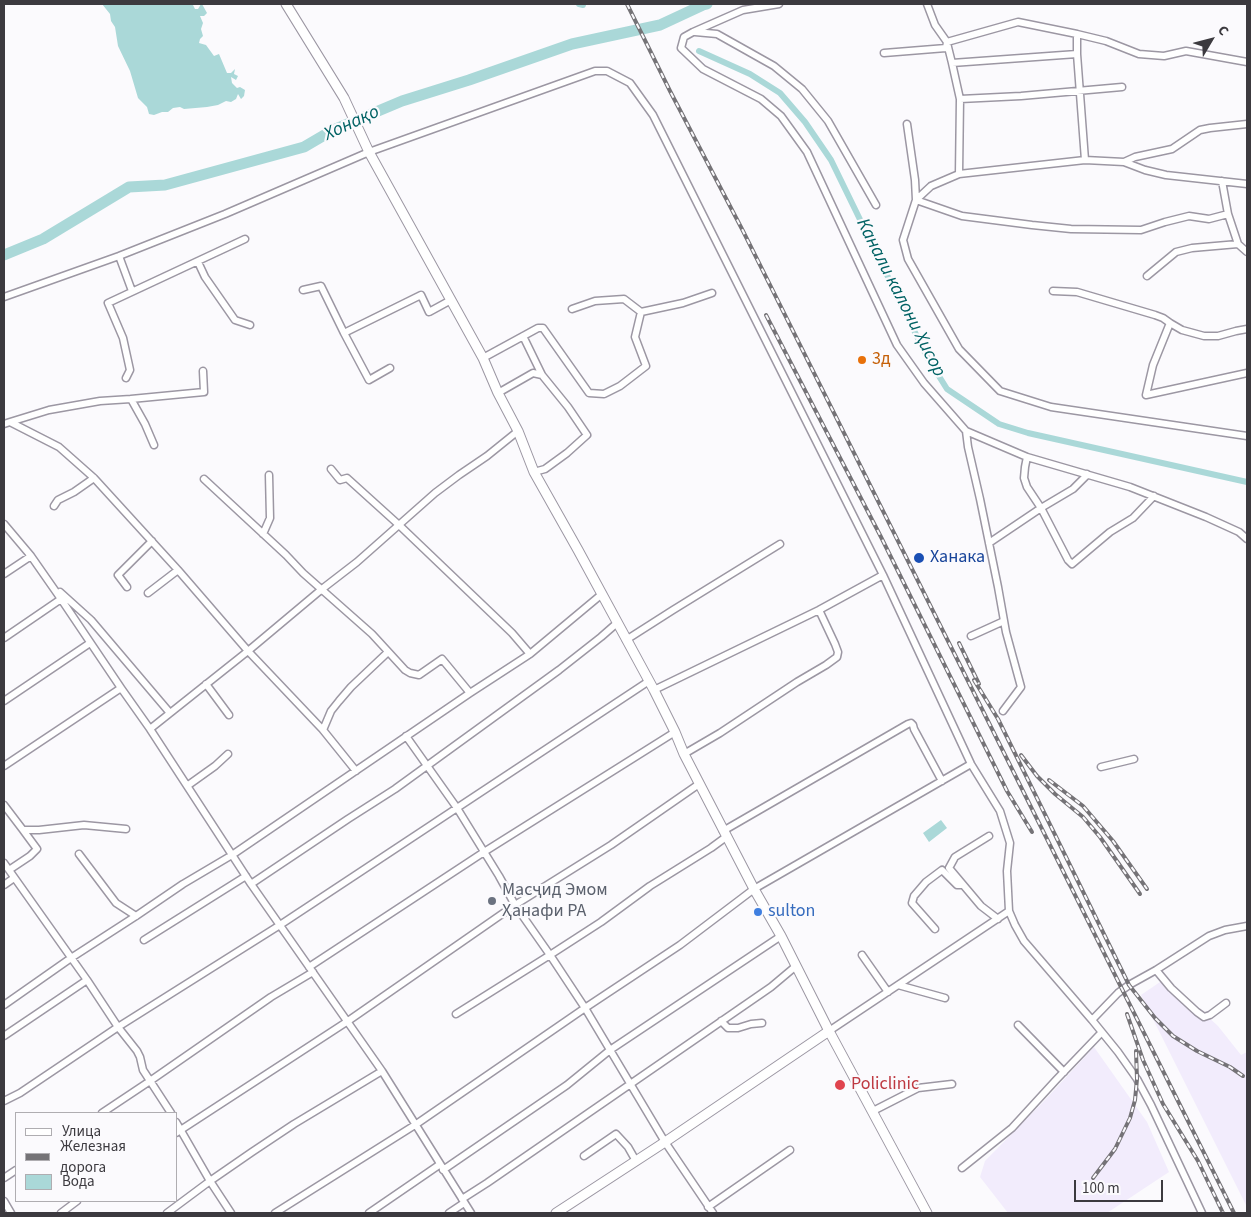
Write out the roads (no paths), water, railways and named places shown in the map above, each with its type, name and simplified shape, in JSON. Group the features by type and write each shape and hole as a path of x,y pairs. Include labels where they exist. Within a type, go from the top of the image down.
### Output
{"street":[{"path":"286,4 344,98 369,152 483,358 498,393 518,431 534,472 654,690 725,834 927,1213"},
{"path":"779,4 743,10 693,32 684,37 681,48 702,69 761,99 781,116 807,152 897,345 924,383 966,431 1027,457 1130,487 1154,496 1239,532 1247,539"},
{"path":"927,4 935,25 947,42 960,99 959,174"},
{"path":"947,42 1018,22 1106,41 1139,54 1164,56 1186,51 1247,62"},
{"path":"693,32 717,34 774,66 802,89 828,120 876,205"},
{"path":"1077,34 1085,160"},
{"path":"884,53 946,48 947,42"},
{"path":"952,63 1077,54"},
{"path":"4,297 119,256 225,214 369,152 595,71 607,72 630,83 653,115 883,575 971,764 1000,811 1010,843 1007,871 1009,911 1014,925 1024,941 1127,1064 1151,1105 1202,1213"},
{"path":"960,99 1021,96 1122,87"},
{"path":"907,124 916,200 903,240 908,259 959,349 1000,391 1051,407 1247,436"},
{"path":"1124,162 1135,157 1172,149 1200,130 1247,124"},
{"path":"916,200 931,186 959,174 1085,160 1124,162 1166,176 1247,184"},
{"path":"1222,181 1228,214 1238,244 1247,252"},
{"path":"916,200 962,216 1070,229 1141,230 1189,216 1209,218 1228,214"},
{"path":"126,378 130,370 123,338 108,303 245,239"},
{"path":"1147,276 1176,252 1192,248 1238,244"},
{"path":"119,256 132,291"},
{"path":"198,262 205,277 236,320 250,325"},
{"path":"303,290 321,286 369,380 390,368"},
{"path":"1052,292 1077,292 1163,318 1182,330 1204,336 1218,336 1247,329"},
{"path":"572,309 595,300 624,299 641,312 683,304 712,293"},
{"path":"344,333 421,295 429,312 451,300"},
{"path":"483,358 538,328 543,328 589,392 604,394 620,386 646,366 635,336 641,312"},
{"path":"1170,323 1153,365 1146,395 1247,373"},
{"path":"523,336 542,375 588,435 545,469 534,472"},
{"path":"7,423 49,410 100,400 204,392 203,371"},
{"path":"498,393 533,372 542,375"},
{"path":"131,398 154,446"},
{"path":"7,423 59,447 94,478 178,570 248,651 323,730 356,771"},
{"path":"150,729 356,562 436,493 518,431"},
{"path":"966,431 1006,632 1021,688 1003,711"},
{"path":"1027,457 1024,467 1024,478 1068,560 1072,564 1110,532 1133,518 1154,496"},
{"path":"331,469 340,480 347,478 399,525 512,632 530,654"},
{"path":"989,543 1072,489 1087,474"},
{"path":"263,534 270,518 269,476"},
{"path":"54,506 58,500 74,492 94,478"},
{"path":"204,479 303,573 372,634 405,670 416,675 442,660 470,693"},
{"path":"4,524 31,556 61,599 150,729 251,884 382,1071 471,1213"},
{"path":"128,587 118,575 152,541"},
{"path":"626,640 780,544"},
{"path":"4,574 31,556"},
{"path":"148,594 178,570"},
{"path":"654,690 819,610 883,575"},
{"path":"49,582 90,620 170,713"},
{"path":"4,1005 71,958 183,884 232,855 530,654 602,594"},
{"path":"4,638 61,599"},
{"path":"684,754 720,733 837,657 838,652 835,644 819,610"},
{"path":"971,636 1004,621"},
{"path":"251,884 427,766 559,670 617,623"},
{"path":"4,701 90,643"},
{"path":"323,730 330,711 351,686 388,652"},
{"path":"4,1101 20,1093 118,1027 280,925 649,681"},
{"path":"206,684 229,714"},
{"path":"4,766 121,688"},
{"path":"456,1014 550,955 650,886 712,848 725,834 908,724 911,723 913,726 942,781"},
{"path":"104,1112 484,852 675,732"},
{"path":"406,736 457,808 515,905 585,1008 665,1142 713,1213"},
{"path":"187,786 228,754"},
{"path":"1101,767 1134,759"},
{"path":"275,1213 415,1125 680,945 754,889 971,764"},
{"path":"231,1213 179,1132 348,1021 515,905 612,844 699,784"},
{"path":"4,804 37,849 9,870"},
{"path":"23,830 84,825 126,829"},
{"path":"989,836 956,857 949,868 980,906 998,919"},
{"path":"79,854 116,903 136,916"},
{"path":"4,863 118,1027 137,1051 143,1070 170,1112"},
{"path":"935,929 912,903 914,896 926,882 942,870 957,885 963,885"},
{"path":"144,940 246,876"},
{"path":"4,885 14,878"},
{"path":"556,1213 1009,911"},
{"path":"1092,1020 1121,990 1209,936 1225,930 1247,926"},
{"path":"369,1213 568,1084 610,1050 781,936"},
{"path":"862,955 888,992"},
{"path":"449,1213 463,1201 771,987 796,966"},
{"path":"1156,970 1171,988 1204,1016 1210,1016 1226,1003"},
{"path":"4,1036 87,980"},
{"path":"898,985 945,998"},
{"path":"721,1021 728,1028 762,1023"},
{"path":"1018,1025 1064,1072"},
{"path":"962,1168 1012,1128 1102,1032"},
{"path":"167,1213 210,1181 294,1124 382,1071"},
{"path":"873,1112 918,1088 952,1084"},
{"path":"584,1156 616,1134 628,1147 636,1161"},
{"path":"708,1207 790,1150"},
{"path":"4,1178 15,1171"},
{"path":"4,1201 11,1213"},
{"path":"61,1213 76,1202"}],"water":[{"path":"102,4 195,4 193,5 195,9 198,9 202,4 207,13 204,16 200,16 203,23 201,29 203,36 199,43 206,45 214,56 219,54 227,73 231,73 235,69 234,74 238,76 236,80 231,77 232,83 237,88 240,87 245,90 244,96 241,99 238,94 236,99 231,102 226,101 218,105 184,109 180,107 173,108 168,112 154,115 149,114 147,107 138,98 130,71 118,46 115,27 111,21 110,14"},
{"path":"941,820 947,828 929,842 923,833"}],"waterway":[{"name":"Канали калони Ҳисор","path":"579,4 583,5"},
{"name":"Хонақо","path":"4,255 43,239 129,187 165,185 304,147 333,130 402,101 572,44 660,25 707,4"},
{"name":"Канали калони Ҳисор","path":"699,51 750,74 780,93 805,122 831,160 927,357 947,389 999,424 1028,433 1247,482"}],"railway":[{"path":"627,4 743,231 1234,1213"},
{"path":"766,315 881,537 1007,791 1032,832"},
{"path":"959,643 979,684"},
{"path":"974,680 998,719 1129,985 1155,1018 1173,1036 1243,1076"},
{"path":"1021,755 1037,776 1083,817 1100,837 1140,894"},
{"path":"1049,780 1083,806 1113,841 1147,889"},
{"path":"1127,1014 1143,1060 1163,1104 1198,1161 1223,1213"},
{"path":"1093,1178 1115,1149 1130,1118 1135,1100 1137,1079 1136,1051"}],"place":[{"name":"3д","path":"862,360"},
{"name":"Ханака","path":"919,558"},
{"name":"Масҷид Эмом Ҳанафи РА","path":"492,901"},
{"name":"sulton","path":"758,912"},
{"name":"Policlinic","path":"840,1085"}]}
